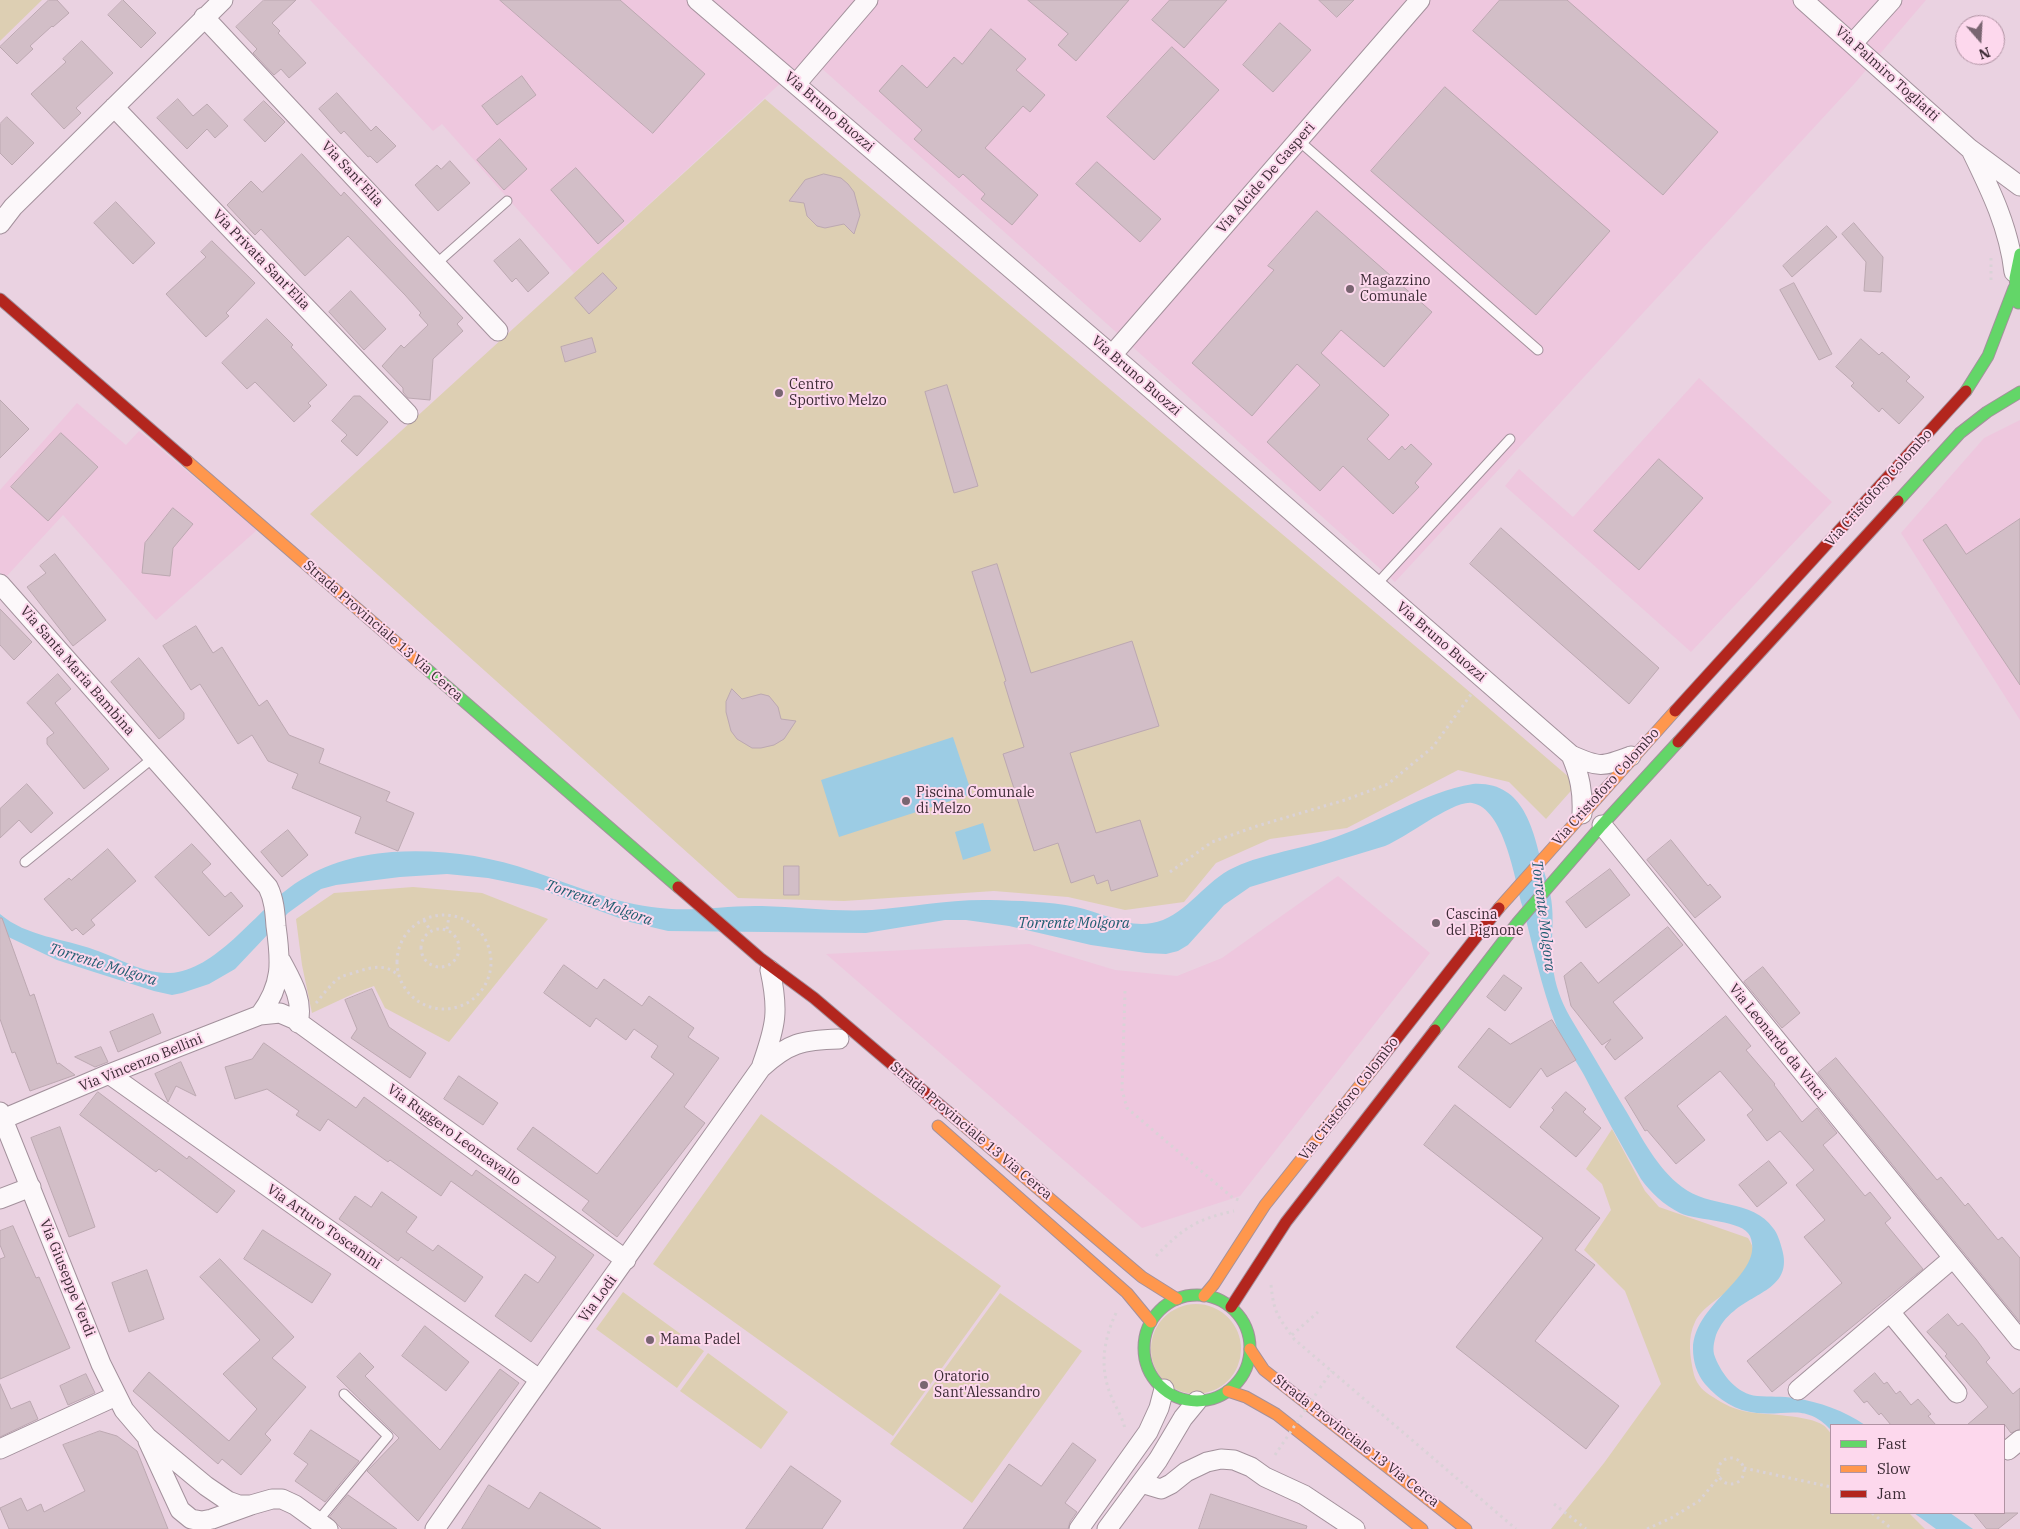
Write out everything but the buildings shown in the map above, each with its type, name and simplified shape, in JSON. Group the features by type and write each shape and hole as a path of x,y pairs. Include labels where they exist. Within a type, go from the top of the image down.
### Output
{"main road":[{"name":"Via Cristoforo Colombo","path":"1204,1296 1214,1284 1265,1205 1504,902 1634,754 1890,477 1968,388 1988,356 2014,281 2020,254"},
{"path":"2014,281 2020,308"},
{"name":"Strada Provinciale 13 Via Cerca","path":"4,305 765,963 822,1004 1142,1277 1177,1299 1194,1295 1204,1296 1222,1301 1236,1311 1246,1326 1250,1349 1247,1366 1242,1376 1228,1391 1212,1399 1197,1401"},
{"name":"Via Cristoforo Colombo","path":"1230,1307 1286,1222 1518,922 1602,825 1960,434 1979,418 2020,392"},
{"name":"Strada Provinciale 13 Via Cerca","path":"765,963 792,996"},
{"name":"Strada Provinciale 13 Via Cerca","path":"927,1117 1127,1293 1151,1322"},
{"path":"1177,1299 1162,1309 1151,1322 1145,1342 1145,1355 1152,1376 1164,1389 1181,1399 1197,1401"},
{"name":"Strada Provinciale 13 Via Cerca","path":"1250,1349 1264,1370 1451,1515 1466,1529"},
{"name":"Strada Provinciale 13 Via Cerca","path":"1228,1391 1246,1397 1276,1414 1422,1529"}],"street":[{"path":"0,224 6,212 223,0"},
{"name":"Via Bruno Buozzi","path":"697,0 1112,355 1571,756 1603,766 1634,754"},
{"path":"796,84 868,0"},
{"name":"Via Alcide De Gasperi","path":"1112,355 1420,0"},
{"name":"Via Palmiro Togliatti","path":"1803,0 1970,149 2020,186"},
{"path":"1853,43 1892,0"},
{"name":"Via Sant'Elia","path":"204,17 498,331"},
{"name":"Via Privata Sant'Elia","path":"114,107 408,414"},
{"name":"Via Palmiro Togliatti","path":"1970,149 2000,214 2012,257 2014,281"},
{"name":"Via Santa Maria Bambina","path":"0,584 265,882 272,897 280,956 298,998 300,1011 298,1022"},
{"name":"Via Bruno Buozzi","path":"1571,756 1583,790 1582,814"},
{"name":"Via Leonardo da Vinci","path":"1602,825 2020,1340"},
{"name":"Via Santa Maria Bambina","path":"260,1015 273,993 280,956"},
{"name":"Via Lodi","path":"435,1529 760,1068 776,1020 776,1000 765,963"},
{"name":"Via Vincenzo Bellini","path":"2,1116 260,1015 280,1013"},
{"name":"Via Ruggero Leoncavallo","path":"280,1013 298,1022 626,1260"},
{"name":"Via Lodi","path":"760,1068 780,1051 792,1045 814,1040 837,1038"},
{"name":"Via Arturo Toscanini","path":"109,1074 540,1379"},
{"name":"Via Giuseppe Verdi","path":"2,1116 116,1396 128,1416 146,1438"},
{"path":"0,1199 30,1187"},
{"path":"1798,1390 1953,1258"},
{"path":"1890,1312 1957,1393"},
{"path":"1079,1529 1156,1416 1164,1389"},
{"path":"0,1449 116,1396"},
{"path":"1107,1529 1147,1476 1183,1418 1197,1401"},
{"path":"146,1438 206,1486 228,1501 239,1505 250,1505"},
{"path":"146,1438 181,1510 198,1529"},
{"path":"1140,1442 1147,1476 1157,1489 1166,1487 1186,1472 1207,1462 1221,1459 1246,1464 1265,1476 1304,1495 1355,1529"},
{"path":"181,1510 197,1518 209,1512 212,1506 213,1496 206,1486 195,1482 184,1485 177,1495 181,1510 194,1520 223,1517 250,1505 272,1499 282,1499 295,1505 322,1525"}],"lane":[{"path":"1298,140 1538,350"},
{"path":"436,264 507,201"},
{"path":"1376,586 1510,439"},
{"path":"26,862 153,758"},
{"path":"322,1525 388,1436 344,1394"}],"path":[{"path":"1992,256 1992,284"},
{"path":"1170,872 1212,842 1257,826 1345,800 1388,784 1433,748 1481,677"},
{"path":"441,915 449,916 468,922 482,934 487,942 491,966 482,989 465,1003 458,1006 440,1008 417,1000 410,993 400,976 398,966 400,947 410,930 424,920 441,915"},
{"path":"447,929 449,916"},
{"path":"424,920 430,930"},
{"path":"438,928 447,929 457,939 458,953 451,963 441,967 428,964 421,953 421,942 430,930 438,928"},
{"path":"298,1022 340,978 377,967 390,968 400,976"},
{"path":"1125,991 1122,1090 1127,1108 1233,1198 1248,1203"},
{"path":"1156,1256 1184,1229 1201,1220 1265,1205"},
{"path":"1270,1279 1273,1302 1278,1318 1292,1335 1516,1529"},
{"path":"1117,1310 1108,1331 1104,1354 1105,1382 1125,1429 1122,1437"},
{"path":"1292,1335 1318,1312"},
{"path":"1275,1455 1332,1371"},
{"path":"1744,1468 1742,1478 1735,1483 1727,1482 1720,1476 1719,1466 1727,1458 1738,1460 1744,1468 1830,1487"},
{"path":"1647,1529 1671,1518 1699,1501 1720,1476"},
{"path":"1554,1504 1586,1529"},
{"path":"1873,1514 1892,1529"}],"shaded area":[{"path":"0,0 42,0 0,41"},
{"path":"310,0 1926,0 1855,83 1395,582 809,57 574,273 442,124 433,131"},
{"name":"Centro Sportivo Melzo","path":"765,99 1577,784 1546,819 1509,782 1458,770 1347,828 1270,839 1216,863 1184,902 1125,910 1068,897 994,891 844,901 738,898 310,514"},
{"path":"1699,378 1832,502 1691,652 1505,486 1519,469 1573,517"},
{"path":"77,403 126,445 139,431 257,530 156,620 63,515 5,578 0,572 0,490"},
{"path":"2020,420 2020,720 1901,533 1984,438"},
{"path":"1338,876 1430,953 1240,1196 1142,1228 826,954 1029,944 1115,970 1177,976 1222,958"},
{"path":"413,887 482,893 548,919 449,1042 385,1008 374,986 312,1013 302,965 296,919 334,893"},
{"path":"761,1114 1001,1286 893,1436 653,1264"},
{"path":"1612,1129 1645,1191 1659,1207 1748,1238 1754,1252 1753,1264 1736,1285 1702,1312 1692,1328 1690,1348 1695,1379 1707,1393 1739,1410 1808,1419 1825,1427 1830,1433 1830,1514 1910,1514 1925,1529 1551,1529 1604,1463 1661,1384 1625,1291 1584,1250 1611,1210 1602,1184 1586,1169"},
{"name":"Mama Padel","path":"623,1292 704,1351 677,1388 596,1329"},
{"path":"1000,1293 1082,1351 972,1503 890,1444"},
{"path":"1187,1304 1205,1304 1221,1311 1234,1324 1241,1340 1241,1358 1234,1374 1221,1387 1205,1394 1187,1394 1171,1387 1158,1374 1151,1358 1151,1340 1158,1324 1171,1311"},
{"name":"Mama Padel","path":"708,1353 788,1412 761,1449 680,1391"}],"water":[{"name":"Piscina Comunale di Melzo","path":"953,737 972,794 839,837 821,780"},
{"name":"Torrente Molgora","path":"1473,784 1490,785 1504,790 1523,809 1534,836 1551,896 1552,959 1559,993 1570,1017 1638,1132 1658,1162 1673,1179 1693,1194 1754,1212 1764,1219 1778,1235 1784,1262 1782,1272 1770,1287 1731,1313 1723,1321 1716,1335 1714,1343 1715,1357 1726,1377 1743,1392 1757,1396 1790,1397 1813,1402 1840,1411 1863,1424 1830,1424 1830,1429 1813,1416 1796,1412 1749,1412 1722,1400 1702,1380 1694,1359 1693,1349 1696,1332 1716,1302 1748,1263 1752,1250 1750,1236 1746,1231 1730,1224 1680,1213 1658,1198 1641,1179 1559,1032 1542,981 1506,846 1492,818 1483,808 1472,803 1453,807 1385,846 1250,887 1224,905 1188,945 1178,951 1166,954 1091,945 1009,926 966,920 945,920 866,933 668,931 630,922 537,888 488,878 447,874 400,877 336,885 321,889 288,913 235,969 209,984 172,995 57,960 0,933 0,914 22,928 95,950 150,971 170,973 187,970 218,952 289,888 313,873 338,862 364,856 410,851 463,854 498,861 611,898 660,908 762,906 872,910 960,901 990,900 1065,905 1123,921 1142,924 1163,920 1173,915 1219,876 1229,870 1265,856 1315,844 1345,834 1418,801"},
{"name":"Piscina Comunale di Melzo","path":"983,823 991,851 963,860 955,832"},
{"path":"1915,1514 1951,1514 1973,1529 1936,1529"}],"traffic: fast":[{"path":"2018,303 2015,278 2020,254"},
{"path":"1966,391 1988,356 2014,288"},
{"path":"1898,501 1960,433 1987,412 2020,392"},
{"path":"421,664 678,887"},
{"path":"1435,1030 1518,922 1602,825 1678,742"},
{"path":"1197,1295 1217,1299 1234,1311 1246,1328 1250,1348 1246,1368 1234,1385 1217,1397 1197,1401 1177,1397 1160,1385 1148,1368 1144,1348 1148,1328 1160,1311 1177,1299 1197,1295"}],"traffic: slow":[{"path":"187,461 421,664"},
{"path":"1499,908 1675,711"},
{"path":"1204,1296 1214,1284 1265,1205 1376,1065"},
{"path":"948,1112 1142,1277 1177,1299"},
{"path":"938,1126 1127,1293 1151,1322"},
{"path":"1250,1349 1264,1370 1466,1529"},
{"path":"1228,1391 1246,1397 1276,1414 1422,1529"}],"traffic: jam":[{"path":"0,299 187,461"},
{"path":"1675,711 1966,391"},
{"path":"1678,742 1898,501"},
{"path":"678,887 760,958 814,998 948,1112"},
{"path":"1376,1065 1499,908"},
{"path":"1231,1307 1286,1222 1435,1030"}],"place":[{"name":"Magazzino Comunale","path":"1350,289"},
{"name":"Centro Sportivo Melzo","path":"779,393"},
{"name":"Piscina Comunale di Melzo","path":"906,801"},
{"name":"Cascina del Pignone","path":"1436,923"},
{"name":"Mama Padel","path":"650,1340"},
{"name":"Oratorio Sant'Alessandro","path":"924,1385"}]}
